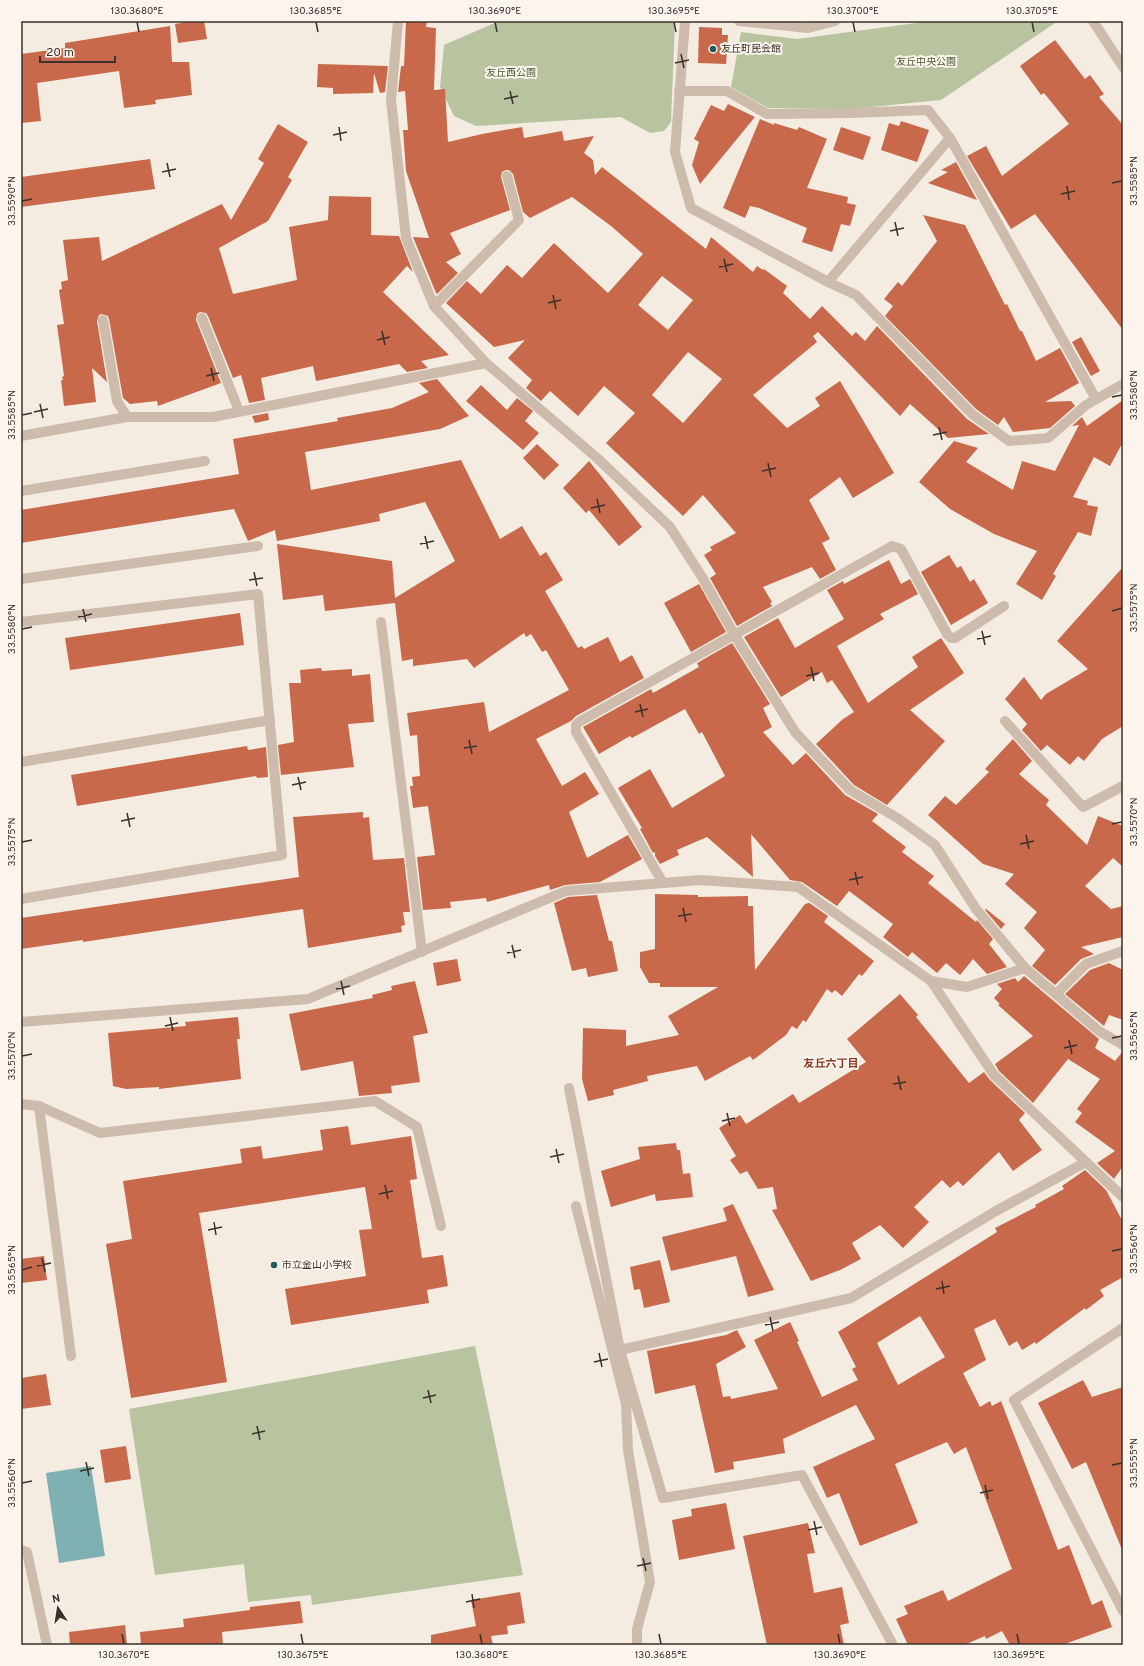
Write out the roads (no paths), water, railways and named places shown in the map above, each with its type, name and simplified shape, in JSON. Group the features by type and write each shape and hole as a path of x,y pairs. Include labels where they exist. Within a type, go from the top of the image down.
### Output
{"street":[{"path":"398,21 391,100 406,238 434,306 486,363 596,457 670,527 702,577 734,634 795,732 850,790 899,819 935,845 976,909 1025,968 1099,1031 1123,1045"},
{"path":"685,21 675,152 691,208 856,296 972,414 1009,441 1048,438 1086,405 1123,384"},
{"path":"738,21 808,28 835,21"},
{"path":"1093,21 1123,67"},
{"path":"679,91 727,91 767,114 928,110 950,138 1096,399"},
{"path":"828,282 950,138"},
{"path":"434,306 519,220 507,176"},
{"path":"202,318 239,411"},
{"path":"103,320 117,401 127,417"},
{"path":"21,436 127,417 213,417 486,363"},
{"path":"21,491 205,461"},
{"path":"21,579 258,546"},
{"path":"663,882 576,732 576,725 579,722 892,546 901,549 947,634 951,638 955,638 1004,606"},
{"path":"21,622 258,594 282,855 21,899"},
{"path":"381,622 422,952"},
{"path":"21,762 270,720"},
{"path":"1005,721 1083,806 1123,786"},
{"path":"21,1022 308,999 566,891 700,880 798,887 931,981 994,1075 1123,1197"},
{"path":"1056,994 1086,964 1123,951"},
{"path":"931,981 967,987 1025,968"},
{"path":"569,1088 620,1350 663,1498 802,1475 893,1645"},
{"path":"21,1104 39,1106 100,1132 375,1101 417,1127 441,1226"},
{"path":"39,1106 72,1356"},
{"path":"620,1350 851,1298 996,1211 1086,1162"},
{"path":"576,1206 626,1404 628,1450 650,1582 637,1629 637,1645"},
{"path":"1123,1328 1014,1400 1123,1611"},
{"path":"21,1550 26,1552 47,1645"}],"water":[{"path":"91,1466 105,1556 59,1563 46,1473"}],"place":[{"name":"友丘町民会館","path":"713,49"},
{"name":"市立金山小学校","path":"274,1265"}],"district":[{"name":"友丘六丁目","path":"831,1064"}],"park label":[{"name":"友丘中央公園","path":"926,62"},
{"name":"友丘西公園","path":"511,73"}]}
